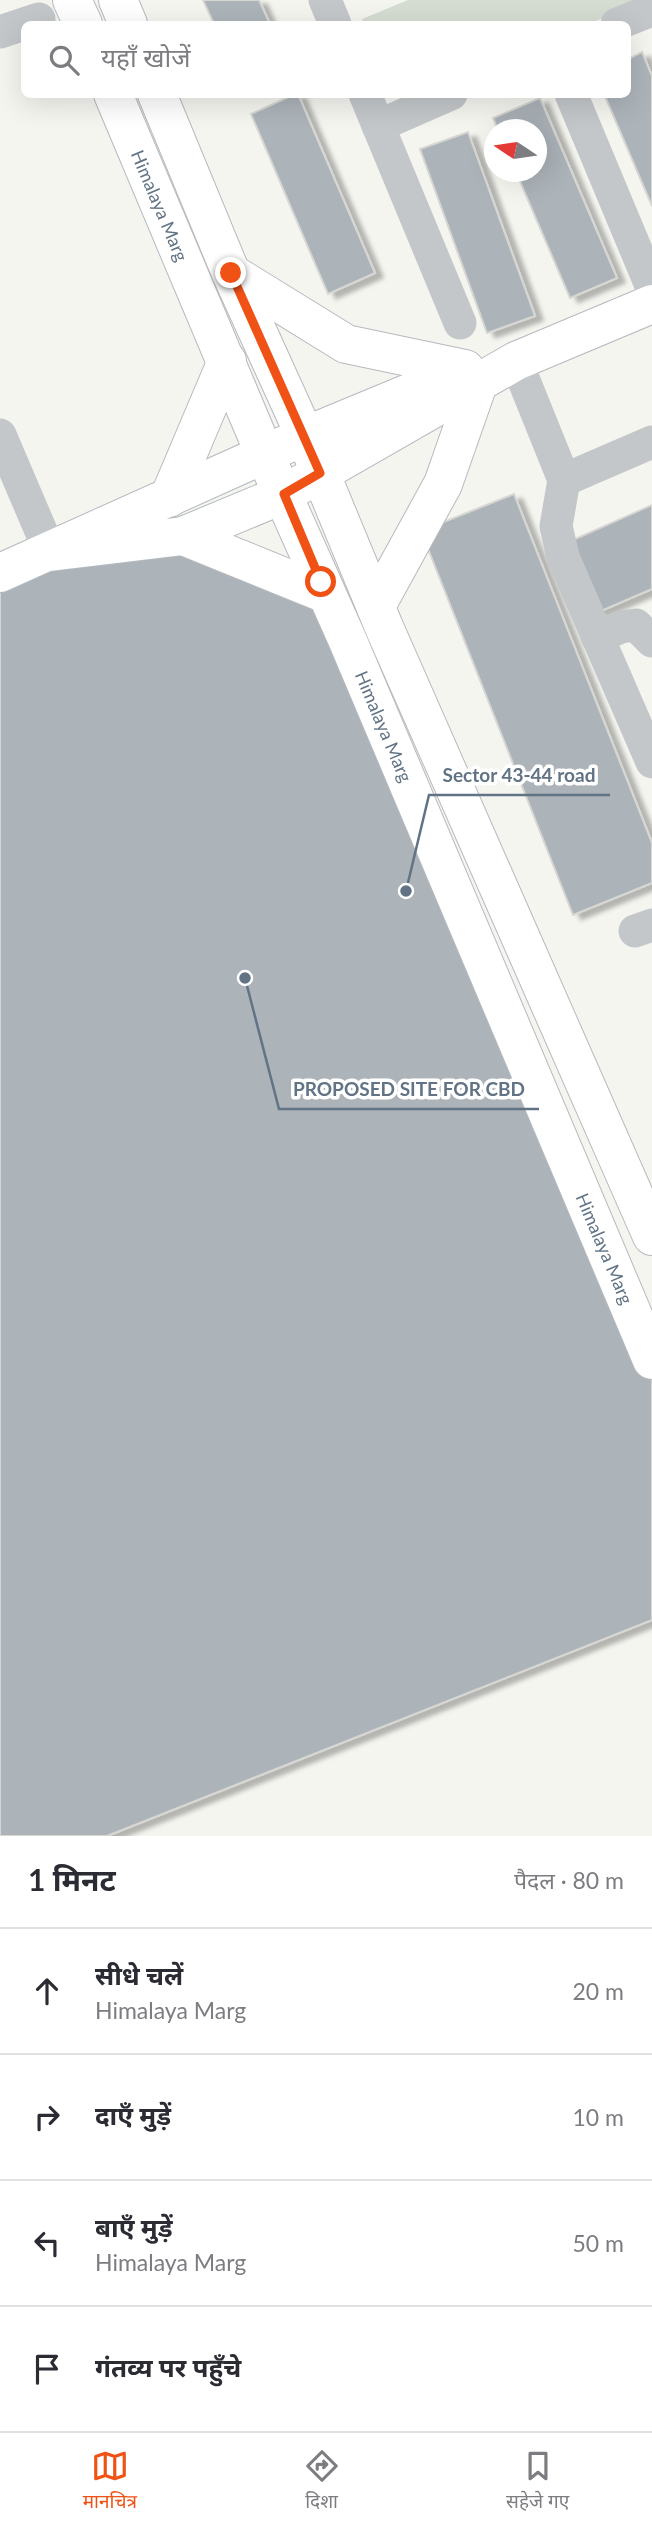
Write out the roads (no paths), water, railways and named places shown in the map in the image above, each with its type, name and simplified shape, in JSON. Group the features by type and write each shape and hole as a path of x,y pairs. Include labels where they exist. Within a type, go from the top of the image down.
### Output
{"main road":[{"path":"72,0 82,21"},
{"path":"118,0 127,21"},
{"name":"Himalaya Marg","path":"115,98 652,1360"},
{"path":"159,98 231,273 305,436 376,606 652,1236"},
{"path":"231,273 346,344 471,377"},
{"path":"0,573 305,436 516,361 652,304"},
{"path":"169,498 227,361"},
{"path":"50,552 183,536 284,494 471,377"},
{"path":"376,606 443,484 471,377"},
{"path":"183,536 326,594"}],"street":[{"path":"325,0 334,21"},
{"path":"624,21 652,10"},
{"path":"33,21 39,19"},
{"path":"0,32 21,25"},
{"path":"366,98 460,323"},
{"path":"377,126 442,98"},
{"path":"573,98 652,288"},
{"path":"516,361 564,480 556,526 563,556 652,762"},
{"path":"0,435 50,552"},
{"path":"564,480 652,442"},
{"path":"597,637 621,627 636,625 652,641"}],"place":[{"name":"Sector 43-44 road","path":"406,891"},
{"name":"PROPOSED SITE FOR CBD","path":"245,978"}]}
